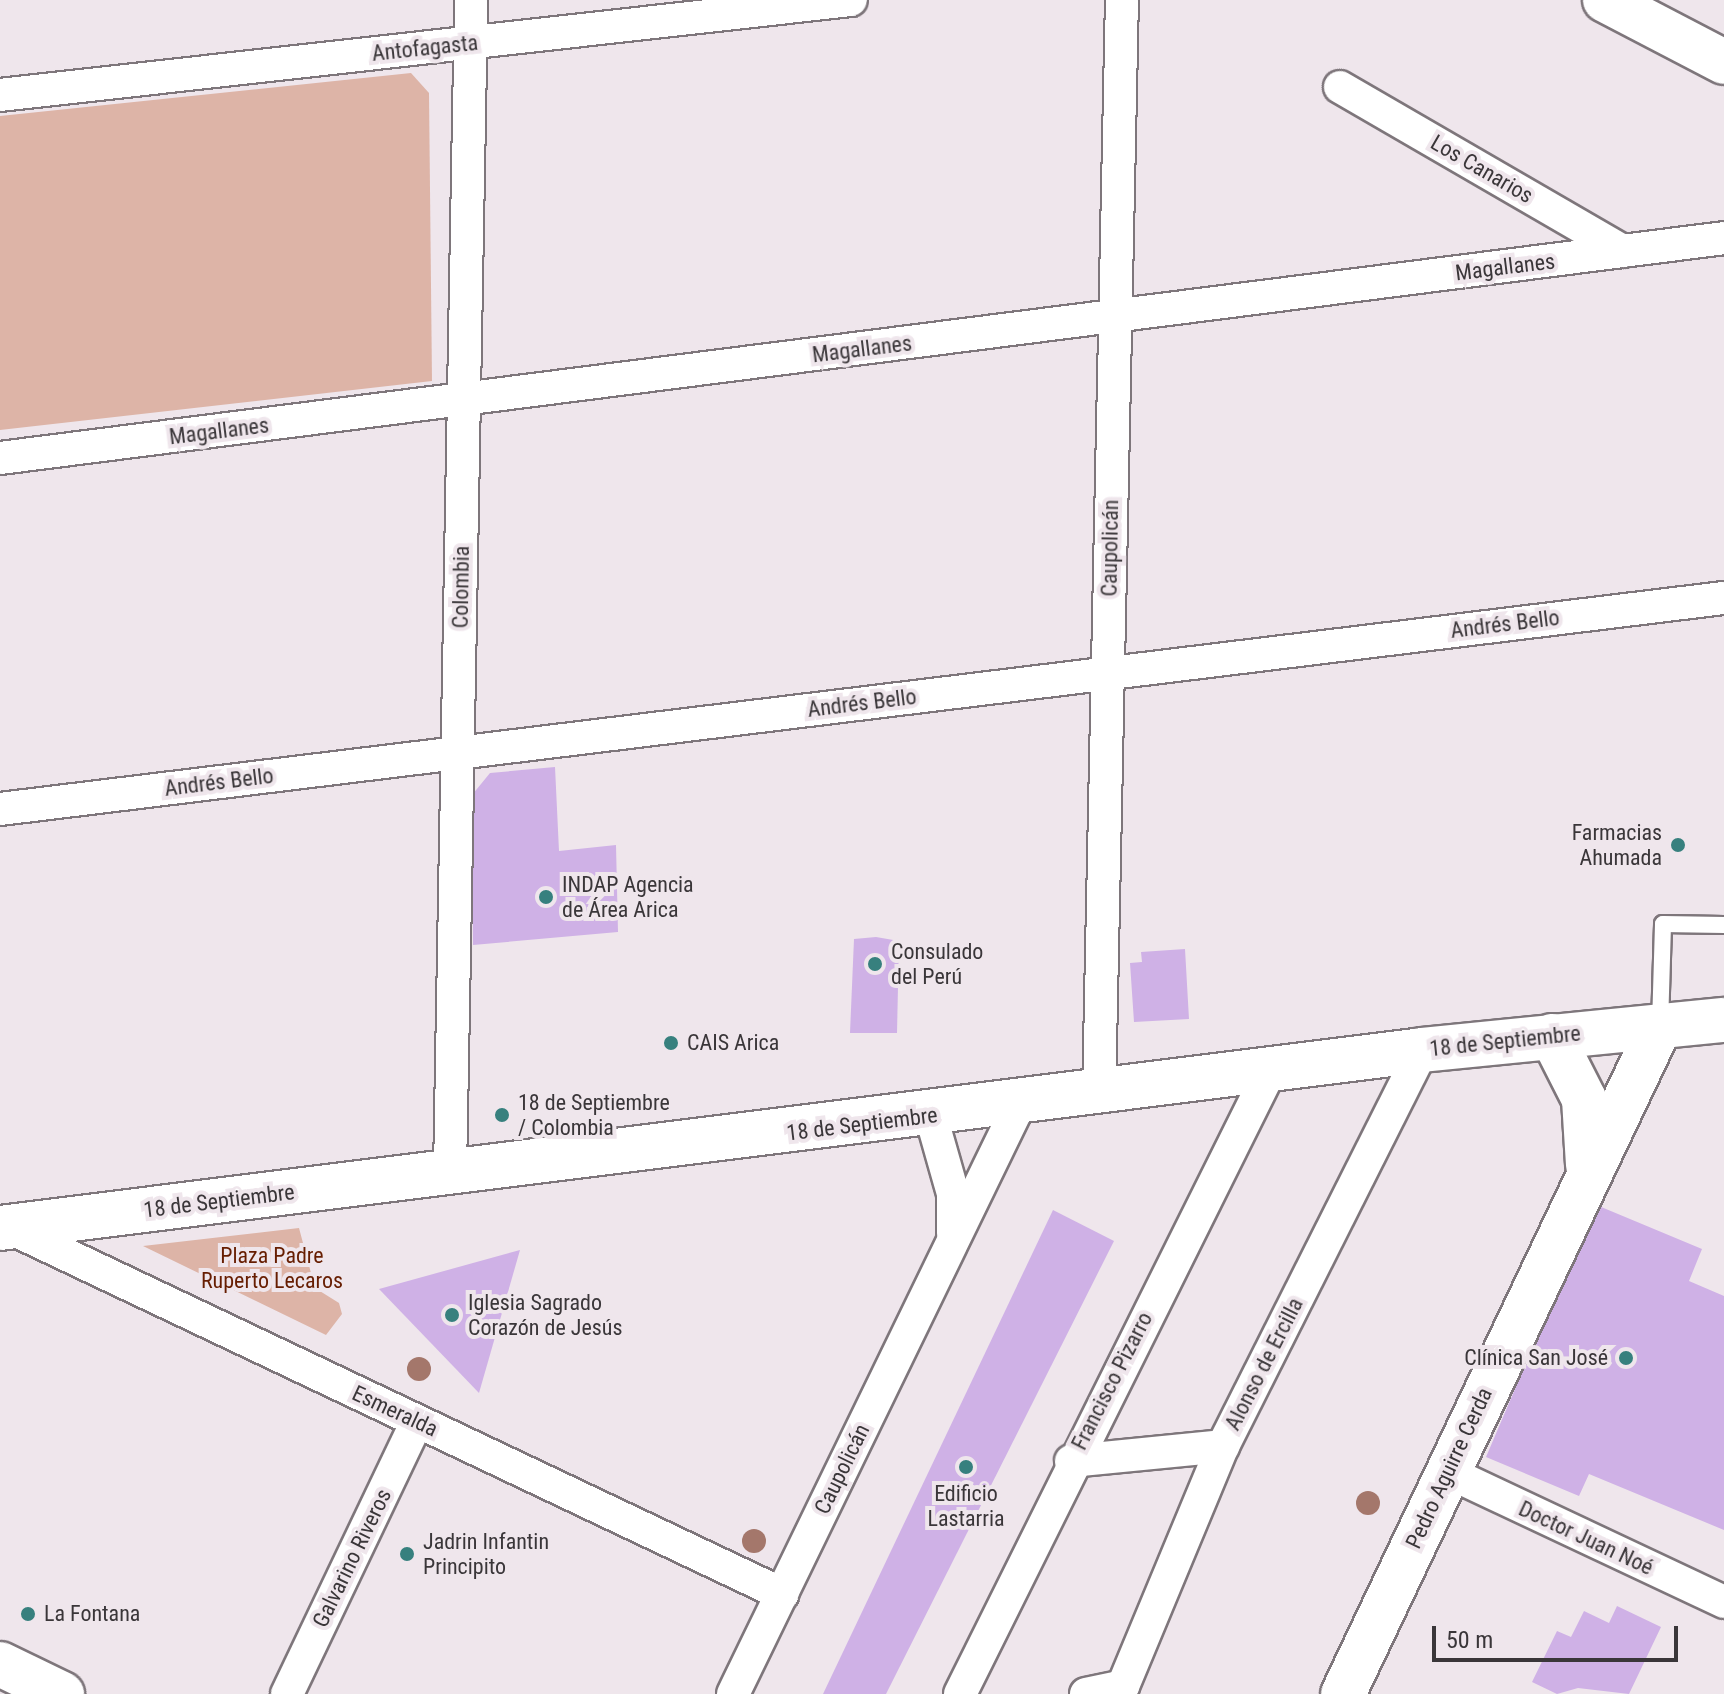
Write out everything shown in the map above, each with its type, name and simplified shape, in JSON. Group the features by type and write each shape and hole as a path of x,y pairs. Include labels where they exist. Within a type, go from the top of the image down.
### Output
{"main road":[{"path":"1605,0 1724,62"},
{"name":"18 de Septiembre","path":"4,1227 931,1116 1422,1050 1724,1020"},
{"name":"Pedro Aguirre Cerda","path":"1343,1694 1586,1174 1660,1026"},
{"path":"1552,1036 1587,1113 1586,1174"},
{"path":"0,1664 62,1694"}],"street":[{"name":"Colombia","path":"450,1173 471,0"},
{"name":"Antofagasta","path":"0,95 851,0"},
{"name":"Caupolicán","path":"1099,1095 1122,0"},
{"name":"Los Canarios","path":"1340,87 1623,251"},
{"name":"Magallanes","path":"0,458 1724,238"},
{"name":"Andrés Bello","path":"0,809 1724,598"},
{"name":"Alonso de Ercilla","path":"1086,1694 1123,1686 1223,1446 1422,1050"},
{"name":"Francisco Pizarro","path":"960,1694 1071,1461 1270,1071"},
{"name":"Caupolicán","path":"733,1694 1019,1105"},
{"name":"Caupolicán","path":"931,1116 953,1194 951,1244"},
{"name":"Esmeralda","path":"4,1227 782,1594"},
{"name":"Galvarino Riveros","path":"287,1694 417,1422"},
{"path":"1071,1461 1223,1446"},
{"name":"Doctor Juan Noé","path":"1448,1472 1724,1602"}],"lane":[{"path":"1660,1026 1663,924 1724,925"}],"green space":[{"path":"411,73 429,93 432,381 0,430 0,116"},
{"name":"Plaza Padre Ruperto Lecaros","path":"299,1228 315,1288 339,1303 342,1314 326,1335 143,1246"}],"building":[{"name":"INDAP Agencia de Área Arica","path":"555,767 559,851 616,845 618,932 473,945 472,795 490,773"},
{"name":"Consulado del Perú","path":"876,937 899,941 897,1033 850,1033 854,939"},
{"path":"1185,949 1189,1019 1134,1022 1130,963 1142,962 1141,952"},
{"name":"Clínica San José","path":"1594,1204 1702,1249 1689,1281 1724,1296 1724,1530 1589,1474 1579,1496 1486,1457"},
{"name":"Edificio Lastarria","path":"1053,1210 1114,1241 886,1694 823,1694"},
{"name":"Iglesia Sagrado Corazón de Jesús","path":"520,1250 479,1393 379,1289"},
{"path":"1617,1606 1661,1627 1629,1694 1578,1688 1557,1694 1532,1682 1557,1631 1571,1637 1584,1611 1609,1623"}],"place":[{"name":"Farmacias Ahumada","path":"1678,845"},
{"name":"INDAP Agencia de Área Arica","path":"546,897"},
{"name":"Consulado del Perú","path":"875,964"},
{"name":"CAIS Arica","path":"671,1043"},
{"name":"18 de Septiembre / Colombia","path":"502,1115"},
{"name":"Iglesia Sagrado Corazón de Jesús","path":"452,1315"},
{"name":"Clínica San José","path":"1626,1358"},
{"name":"Edificio Lastarria","path":"966,1467"},
{"name":"Jadrin Infantin Principito","path":"407,1554"},
{"name":"La Fontana","path":"28,1614"}]}
